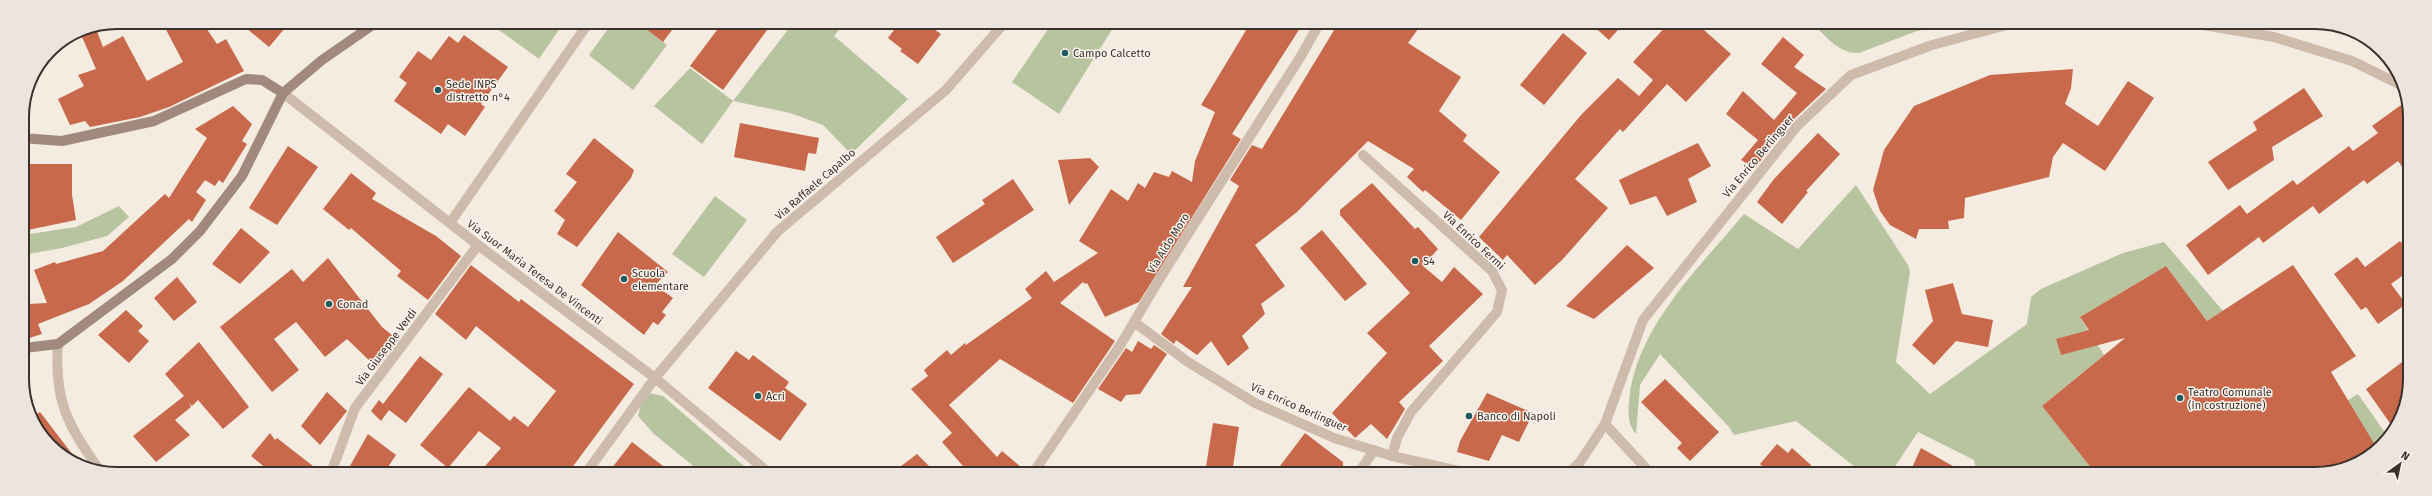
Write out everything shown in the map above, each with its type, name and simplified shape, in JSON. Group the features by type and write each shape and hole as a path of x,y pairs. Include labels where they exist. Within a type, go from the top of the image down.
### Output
{"main road":[{"path":"29,347 58,344 140,285 172,259 200,231 242,176 283,93 322,60 366,29"},
{"path":"29,139 62,141 154,121 246,80 262,80 283,93"}],"street":[{"path":"450,223 584,29"},
{"name":"Via Raffaele Capalbo","path":"590,467 655,378 778,231 946,90 998,29"},
{"name":"Via Aldo Moro","path":"1038,467 1060,437 1134,322 1160,278 1301,56 1316,29"},
{"name":"Via Enrico Berlinguer","path":"1575,467 1580,462 1605,424 1643,320 1797,126 1851,75 1932,45 1992,29"},
{"path":"2227,29 2274,37 2352,61 2396,82"},
{"name":"Via Suor Maria Teresa De Vincenti","path":"283,93 478,245 655,378 763,467"},
{"name":"Via Enrico Fermi","path":"1363,155 1492,271 1502,290 1497,312 1412,412 1397,438 1392,456"},
{"name":"Via Giuseppe Verdi","path":"333,467 355,408 478,245"},
{"name":"Via Enrico Berlinguer","path":"1134,322 1188,362 1255,403 1334,438 1392,456 1441,467"},
{"path":"58,344 56,367 59,395 74,434 95,464"},
{"path":"1605,424 1645,467"},
{"path":"1363,467 1374,450"}],"green space":[{"path":"498,29 559,29 539,59"},
{"path":"608,29 646,29 667,45 633,90 589,55"},
{"path":"789,29 840,29 834,36 908,99 851,154 823,125 790,113 733,101"},
{"name":"Campo Calcetto","path":"1048,29 1112,29 1059,114 1012,82"},
{"path":"1818,29 1928,29 1917,31 1859,53 1845,51 1827,38"},
{"path":"690,68 733,101 702,144 654,106"},
{"path":"1856,185 1908,265 1910,272 1896,362 1930,394 2027,324 2031,297 2041,289 2123,253 2164,242 2223,311 2207,321 2166,266 2080,317 2104,355 2042,406 2090,467 1976,467 1974,460 1918,432 1895,467 1855,467 1796,421 1734,435 1729,427 1660,354 1640,385 1636,434 1630,423 1629,402 1634,375 1643,349 1656,324 1672,300 1744,214 1798,249"},
{"path":"715,196 747,220 704,277 672,254"},
{"path":"119,206 129,217 107,236 62,248 29,254 29,234 76,227"},
{"path":"649,393 663,396 745,467 695,467 654,434 638,416 642,400"},
{"path":"2358,394 2385,433 2373,445 2345,402"}],"building":[{"path":"166,29 207,29 217,44 226,39 244,71 169,107 140,117 90,127 85,121 70,125 58,99 84,86 78,75 96,69 82,36 88,34 97,32 103,47 123,36 147,81 183,62"},
{"path":"247,29 284,29 269,47"},
{"path":"646,29 673,29 663,42"},
{"path":"718,29 768,29 723,90 690,66"},
{"path":"895,29 934,29 941,34 918,64 900,51 902,49 888,38"},
{"path":"1247,29 1300,29 1232,134 1241,139 1139,302 1105,317 1087,283 1085,284 1083,282 1060,303 1115,341 1073,403 1000,359 949,405 997,457 1002,451 1021,467 964,467 942,442 952,433 911,389 928,376 924,370 947,350 951,355 965,343 966,345 1032,298 1025,289 1046,271 1054,282 1098,253 1079,241 1111,189 1128,201 1138,183 1145,188 1154,172 1169,177 1172,171 1192,182 1195,161 1215,112 1201,105"},
{"path":"1335,29 1418,29 1408,43 1461,77 1439,111 1467,135 1463,141 1500,172 1461,220 1425,190 1423,192 1407,177 1414,169 1368,141 1297,212 1255,245 1285,286 1261,304 1265,314 1242,336 1249,348 1228,366 1211,341 1197,355 1176,340 1174,344 1161,334 1192,287 1183,287 1239,186 1230,180 1252,145 1262,149"},
{"path":"1597,29 1619,29 1609,40"},
{"path":"1663,29 1705,29 1704,30 1731,54 1686,102 1667,84 1623,132 1620,129 1575,179 1608,208 1563,259 1535,285 1507,255 1503,260 1479,237 1581,115 1618,78 1639,96 1653,80 1633,62"},
{"path":"1563,33 1587,53 1544,105 1520,85"},
{"name":"Sede INPS distretto n°4","path":"464,35 508,67 481,104 485,107 465,136 448,124 441,134 394,101 407,83 399,77 418,51 431,60 449,36 458,43"},
{"path":"1783,37 1804,55 1794,67 1826,89 1792,121 1755,168 1741,160 1758,140 1726,114 1743,91 1774,120 1797,93 1761,64"},
{"path":"2073,69 2071,88 2065,104 2098,126 2128,81 2154,98 2105,171 2063,143 2053,157 2049,177 1965,198 1964,218 1948,221 1949,229 1919,229 1916,239 1890,225 1880,211 1873,190 1884,150 1914,106 1990,75"},
{"path":"2304,88 2323,116 2272,147 2274,160 2228,190 2208,162 2257,130 2253,122"},
{"path":"2401,105 2402,107 2403,168 2398,161 2367,184 2364,180 2319,214 2313,206 2263,243 2259,237 2208,275 2186,245 2240,205 2247,214 2293,180 2297,185 2349,146 2353,151 2378,133 2372,126"},
{"path":"233,106 252,124 242,141 247,144 223,183 219,180 215,186 205,180 196,192 206,200 192,222 189,219 123,281 89,304 38,324 42,334 29,338 29,304 47,303 34,270 55,262 56,264 103,251 165,194 169,198 207,138 195,129"},
{"path":"740,123 819,138 816,154 808,153 805,171 734,157"},
{"path":"1818,133 1840,154 1806,191 1808,192 1782,224 1757,202 1774,179"},
{"path":"594,138 634,170 631,178 577,247 557,234 565,220 554,211 577,182 566,174"},
{"path":"1698,143 1711,166 1688,179 1697,202 1667,216 1656,196 1630,205 1619,180"},
{"path":"288,146 318,167 277,225 249,208"},
{"path":"1090,158 1099,167 1069,205 1058,160"},
{"path":"29,164 72,164 72,195 76,220 29,230"},
{"path":"351,173 376,193 372,199 436,236 461,256 428,300 397,276 401,271 351,228 349,230 323,209"},
{"path":"1013,179 1034,210 953,263 936,237 985,204 982,200"},
{"path":"1372,183 1415,229 1418,227 1438,249 1423,266 1442,282 1454,267 1483,294 1429,346 1443,361 1399,402 1405,409 1387,439 1371,424 1355,438 1332,413 1387,353 1367,333 1410,293 1340,215 1340,210"},
{"path":"241,228 270,252 240,284 212,264"},
{"path":"1322,230 1367,284 1345,301 1300,248"},
{"name":"Scuola elementare","path":"618,232 668,272 655,285 673,298 662,312 666,315 658,325 653,322 644,335 581,285"},
{"path":"2400,241 2403,244 2403,275 2391,284 2403,300 2403,306 2378,324 2366,307 2361,310 2334,274 2357,257 2365,267"},
{"path":"1627,245 1654,268 1594,319 1566,306"},
{"path":"328,258 382,327 398,340 377,368 347,339 325,357 296,322 274,339 299,370 272,392 220,327 292,269 303,282"},
{"path":"471,265 519,302 521,299 634,384 572,467 484,467 501,448 479,431 449,467 447,467 420,445 469,387 510,421 514,416 528,427 556,391 476,326 466,340 435,314"},
{"path":"2293,265 2356,356 2331,372 2374,444 2369,449 2354,458 2338,464 2321,467 2090,467 2042,406 2125,338 2061,355 2056,339 2089,330 2080,317 2166,266 2207,321"},
{"path":"177,277 197,302 174,321 154,298"},
{"path":"1953,283 1962,314 1993,320 1988,347 1956,341 1934,365 1912,345 1933,321 1925,290"},
{"path":"126,310 143,326 138,331 149,341 129,363 98,335"},
{"path":"1138,341 1151,349 1154,345 1167,354 1140,394 1126,395 1121,402 1098,389 1126,348 1132,352"},
{"path":"199,342 249,407 223,429 198,400 192,406 189,403 191,407 175,420 190,435 156,462 133,436 184,396 165,374"},
{"name":"Acri","path":"736,351 749,360 753,355 789,382 785,388 807,404 780,441 708,388"},
{"path":"420,356 443,374 406,423 389,410 381,421 371,411 379,400 383,404"},
{"path":"2403,361 2403,379 2400,402 2390,424 2366,389"},
{"path":"1665,379 1719,432 1690,461 1677,448 1682,443 1641,402"},
{"path":"327,392 347,411 320,445 301,426"},
{"path":"1487,393 1533,413 1519,442 1502,435 1489,461 1457,452 1460,441"},
{"path":"40,412 73,455 59,445 47,433 37,414"},
{"path":"1213,423 1239,427 1233,467 1206,467"},
{"path":"270,433 275,440 277,438 313,466 265,467 251,456"},
{"path":"1305,433 1343,462 1343,467 1279,467"},
{"path":"368,434 396,455 388,467 349,467"},
{"path":"632,442 664,467 613,467"},
{"path":"1777,444 1788,453 1792,448 1811,465 1809,467 1763,467 1760,464"},
{"path":"1921,448 1955,467 1912,467"},
{"path":"917,454 930,467 900,467"}],"place":[{"name":"Campo Calcetto","path":"1065,53"},
{"name":"Sede INPS distretto n°4","path":"438,90"},
{"name":"S4","path":"1415,261"},
{"name":"Scuola elementare","path":"624,279"},
{"name":"Conad","path":"329,304"},
{"name":"Acri","path":"758,396"},
{"name":"Teatro Comunale (in costruzione)","path":"2180,398"},
{"name":"Banco di Napoli","path":"1469,416"}]}
